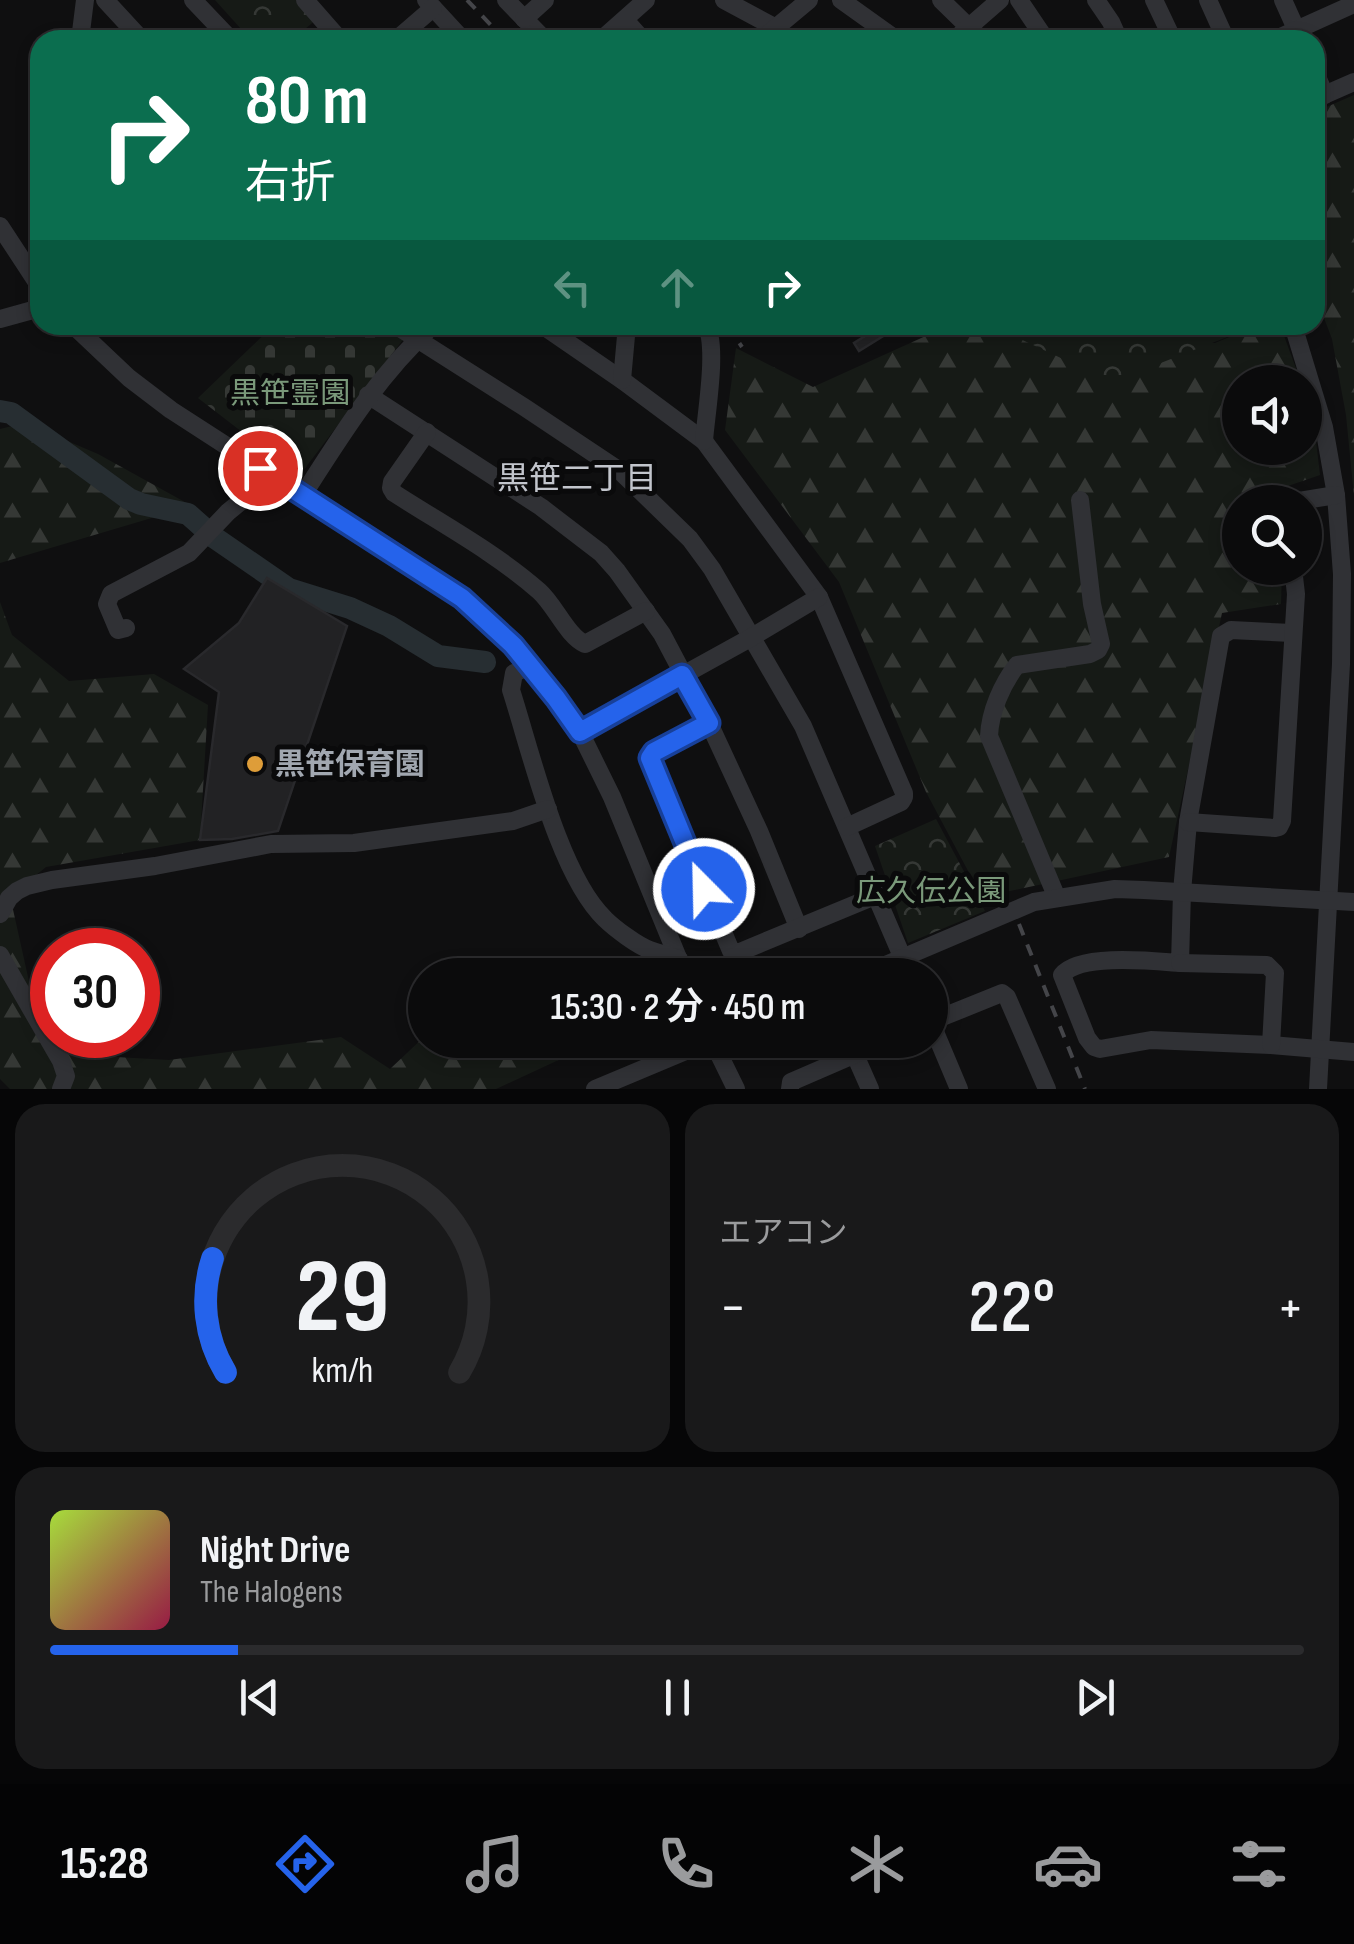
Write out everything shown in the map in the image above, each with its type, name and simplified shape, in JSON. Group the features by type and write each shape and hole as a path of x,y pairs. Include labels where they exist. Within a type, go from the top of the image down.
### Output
{"street":[{"path":"81,30 85,0"},
{"path":"106,0 133,30"},
{"path":"193,0 221,30"},
{"path":"305,0 331,30"},
{"path":"506,0 535,30"},
{"path":"524,19 545,0"},
{"path":"613,30 646,0"},
{"path":"724,0 763,30"},
{"path":"773,30 808,0"},
{"path":"842,0 883,30"},
{"path":"941,0 973,30"},
{"path":"978,30 1000,0"},
{"path":"1020,0 1040,30"},
{"path":"1096,0 1114,30"},
{"path":"1154,0 1168,30"},
{"path":"1208,0 1222,30"},
{"path":"1283,0 1297,30"},
{"path":"405,30 429,4 454,30"},
{"path":"1308,30 1354,4"},
{"path":"625,20 634,30"},
{"path":"1325,95 1354,82"},
{"path":"0,226 30,272"},
{"path":"0,319 30,311"},
{"path":"90,335 128,378 171,410 462,598 513,645 580,732 612,797 678,958"},
{"path":"409,335 620,471 690,540 712,569 803,726 902,958"},
{"path":"303,495 368,396 422,335"},
{"path":"557,335 704,440 819,597 904,793 901,802 846,827"},
{"path":"622,380 627,335"},
{"path":"704,440 711,335"},
{"path":"1296,335 1324,427 1348,571 1318,1089"},
{"path":"368,396 542,507 602,552 662,634 709,723 760,831 798,928"},
{"path":"427,432 392,482 390,488 394,493 539,591 577,641 584,644 646,611"},
{"path":"126,628 118,630 107,604 111,594 189,553 228,512 272,476"},
{"path":"1322,497 1336,495"},
{"path":"1057,898 994,750 989,724 1006,678 1017,665 1090,654 1101,644 1092,604 1080,500"},
{"path":"1188,822 1279,827 1284,814 1295,585"},
{"path":"580,732 819,597"},
{"path":"1180,963 1188,822 1221,636 1231,630 1292,633"},
{"path":"530,666 514,673 511,690 548,808 571,866 590,902 607,921 664,958"},
{"path":"709,723 654,752 650,758 731,951 735,954 875,896"},
{"path":"0,914 17,891 52,880 271,844 354,843 513,821 548,808"},
{"path":"922,958 1034,902 1116,890 1354,902"},
{"path":"0,956 61,1061 66,1076 60,1089"},
{"path":"1271,1045 1275,972 1272,968 1116,959 1070,967 1062,975 1086,1038 1094,1048 1150,1040 1354,1052"},
{"path":"948,1014 1002,993 1008,997 1047,1089"},
{"path":"600,1088 670,1058"},
{"path":"721,1058 736,1089"},
{"path":"790,1089 792,1082 848,1058"},
{"path":"856,1058 870,1089"},
{"path":"946,1058 960,1089"}],"green space":[{"path":"215,0 303,0 318,18 304,30 242,30"},
{"path":"1354,95 1354,496 1346,415 1325,320 1325,108"},
{"name":"黒笹霊園","path":"264,335 405,337 299,476 198,398"},
{"path":"928,335 1215,343 1234,335 1284,335 1295,365 1222,365 1222,465 1319,465 1320,475 1291,485 1222,485 1222,585 1282,585 1281,604 1222,613 1169,857 982,897 926,792 839,582 725,430 736,348 813,387"},
{"path":"1013,335 1232,335 1112,382"},
{"path":"25,423 98,454 192,506 0,563 0,429"},
{"path":"0,602 12,635 69,681 154,674 208,705 200,840 46,867 10,896 30,986 30,1058 169,1060 341,1037 390,1069 408,1052 408,1058 563,1058 496,1089 10,1089 0,1079"},
{"name":"広久伝公園","path":"936,819 985,911 908,943 875,846"}],"building":[{"path":"867,335 885,335 859,351 854,343"},
{"name":"黒笹保育園","path":"267,578 347,626 278,831 200,840 219,692 184,669 239,623"}],"waterway":[{"path":"0,411 11,413 129,499 188,514 215,538 289,589 350,608 438,656 485,662"}],"railway":[{"path":"467,0 496,30"},
{"path":"734,335 742,347"},
{"path":"1019,924 1085,1089"}],"place":[{"name":"黒笹保育園","path":"255,764"}],"district":[{"name":"黒笹二丁目","path":"577,478"}],"route":[{"path":"260,468 462,598 513,645 580,732 682,675 709,723 654,752 650,758 704,889"}]}
